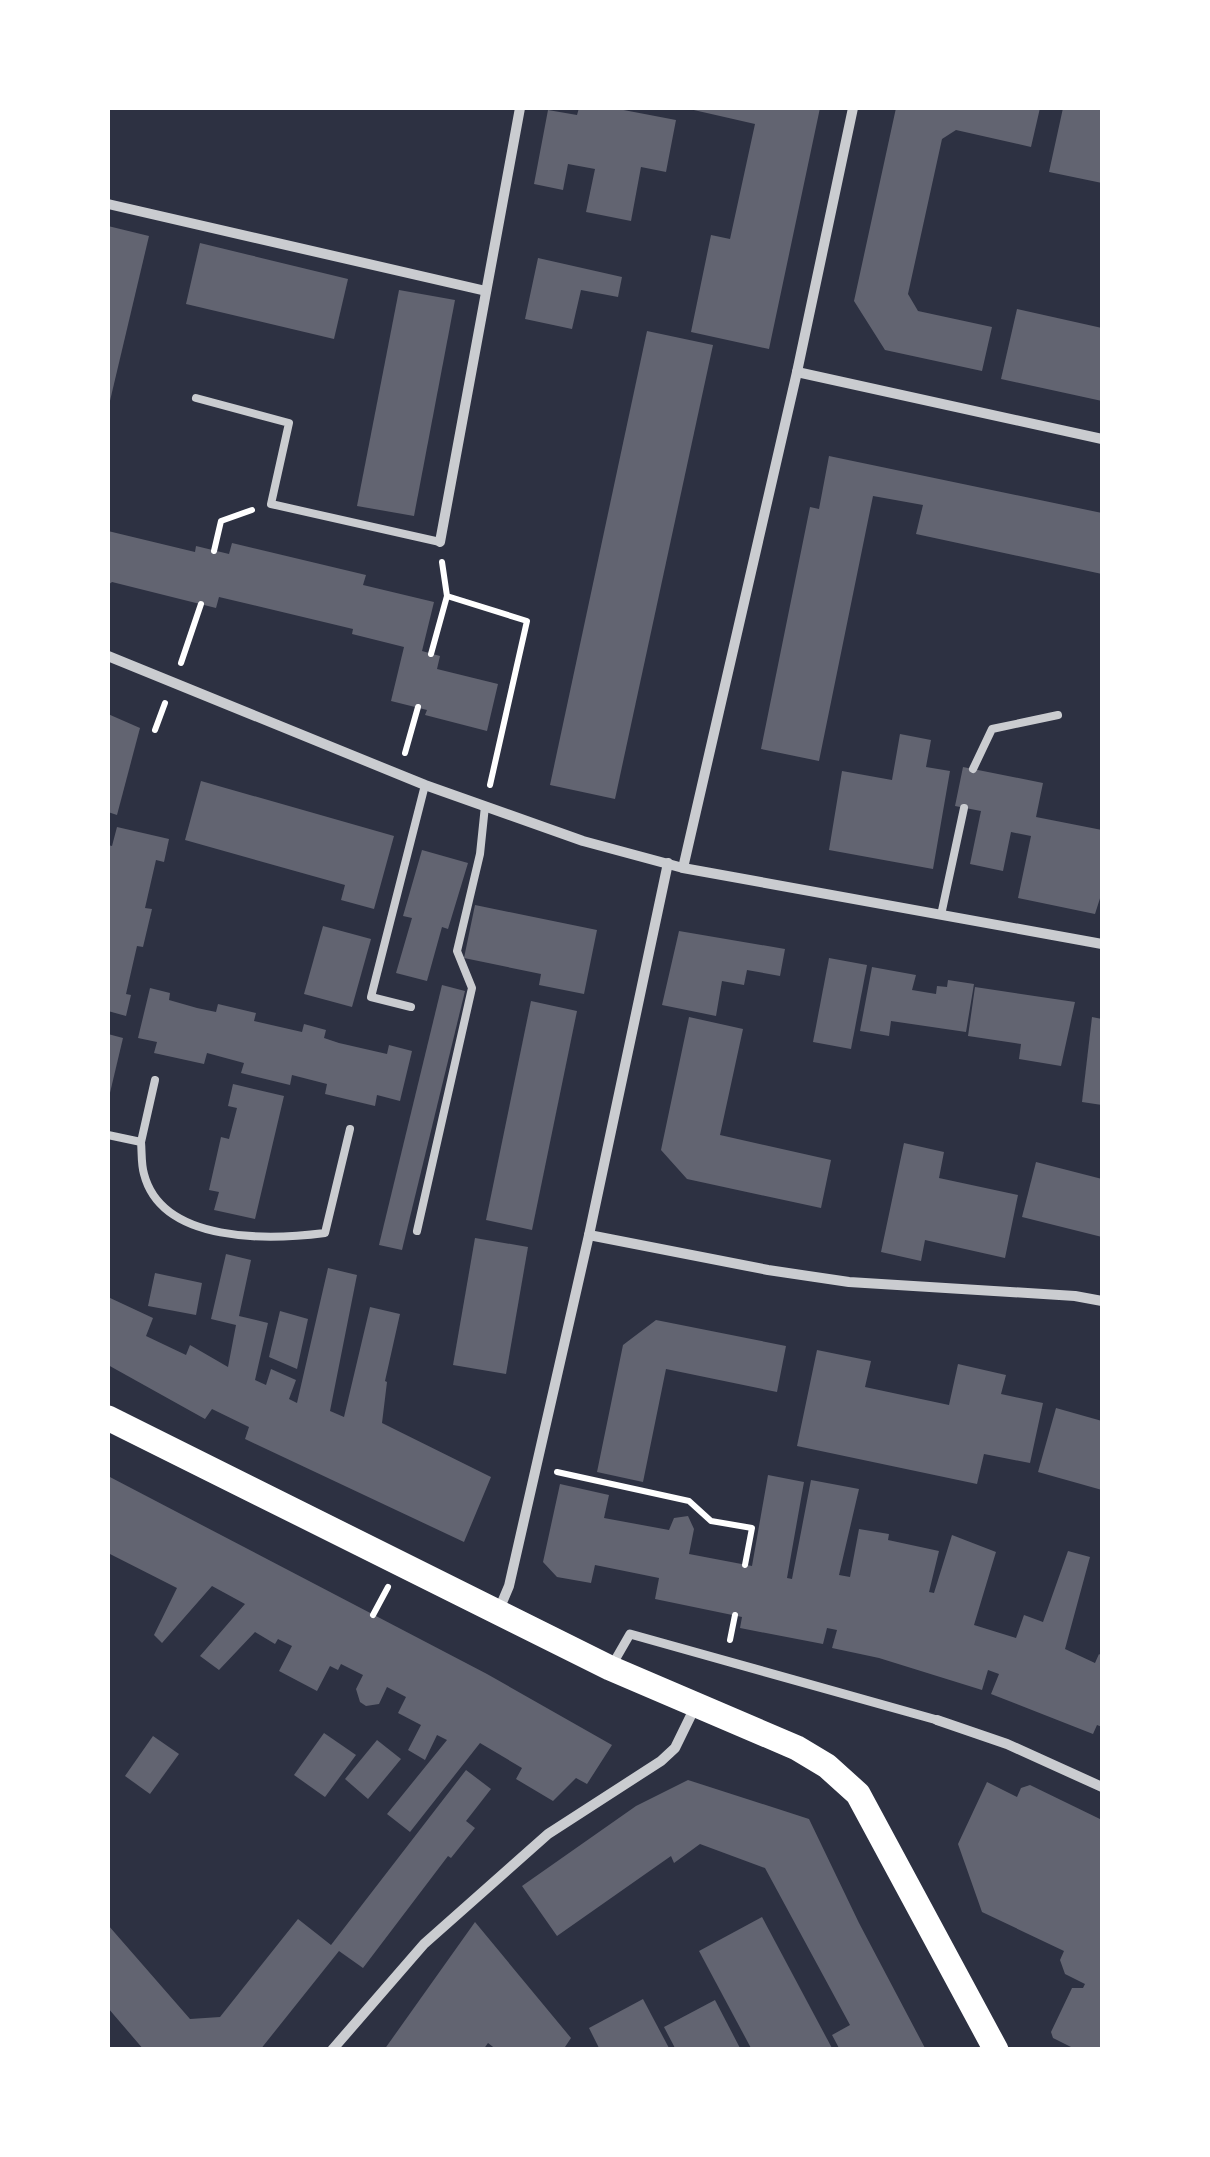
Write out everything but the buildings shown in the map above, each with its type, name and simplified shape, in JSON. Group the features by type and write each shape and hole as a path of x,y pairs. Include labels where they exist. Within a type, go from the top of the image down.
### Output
{"main road":[{"path":"108,1418 610,1668 797,1748 827,1766 858,1794 996,2050"}],"street":[{"path":"440,542 520,108"},
{"path":"683,868 853,108"},
{"path":"108,204 486,291"},
{"path":"797,372 1102,439"},
{"path":"108,656 424,784 583,841 683,868 1102,944"},
{"path":"497,1613 509,1586 668,864"},
{"path":"589,1235 849,1282 1076,1296 1102,1301"},
{"path":"610,1668 630,1634 937,1720 1007,1744 1102,1786"},
{"path":"332,2050 424,1944 548,1834 675,1748 696,1704"}],"lane":[{"path":"196,398 289,423 271,504 440,542"},
{"path":"974,769 992,729 1058,715"},
{"path":"411,1007 372,997 424,784"},
{"path":"417,1231 472,988 457,952 480,854 486,806"},
{"path":"941,914 964,808"},
{"path":"156,1080 140,1142 144,1177 172,1214 230,1236 279,1239 325,1233 350,1129"},
{"path":"108,1134 140,1142"}],"path":[{"path":"214,550 220,520 271,504"},
{"path":"431,654 447,596 440,542"},
{"path":"447,596 527,620 486,806"},
{"path":"396,773 418,708"},
{"path":"536,1467 689,1501 711,1521 752,1528 746,1565"}]}
